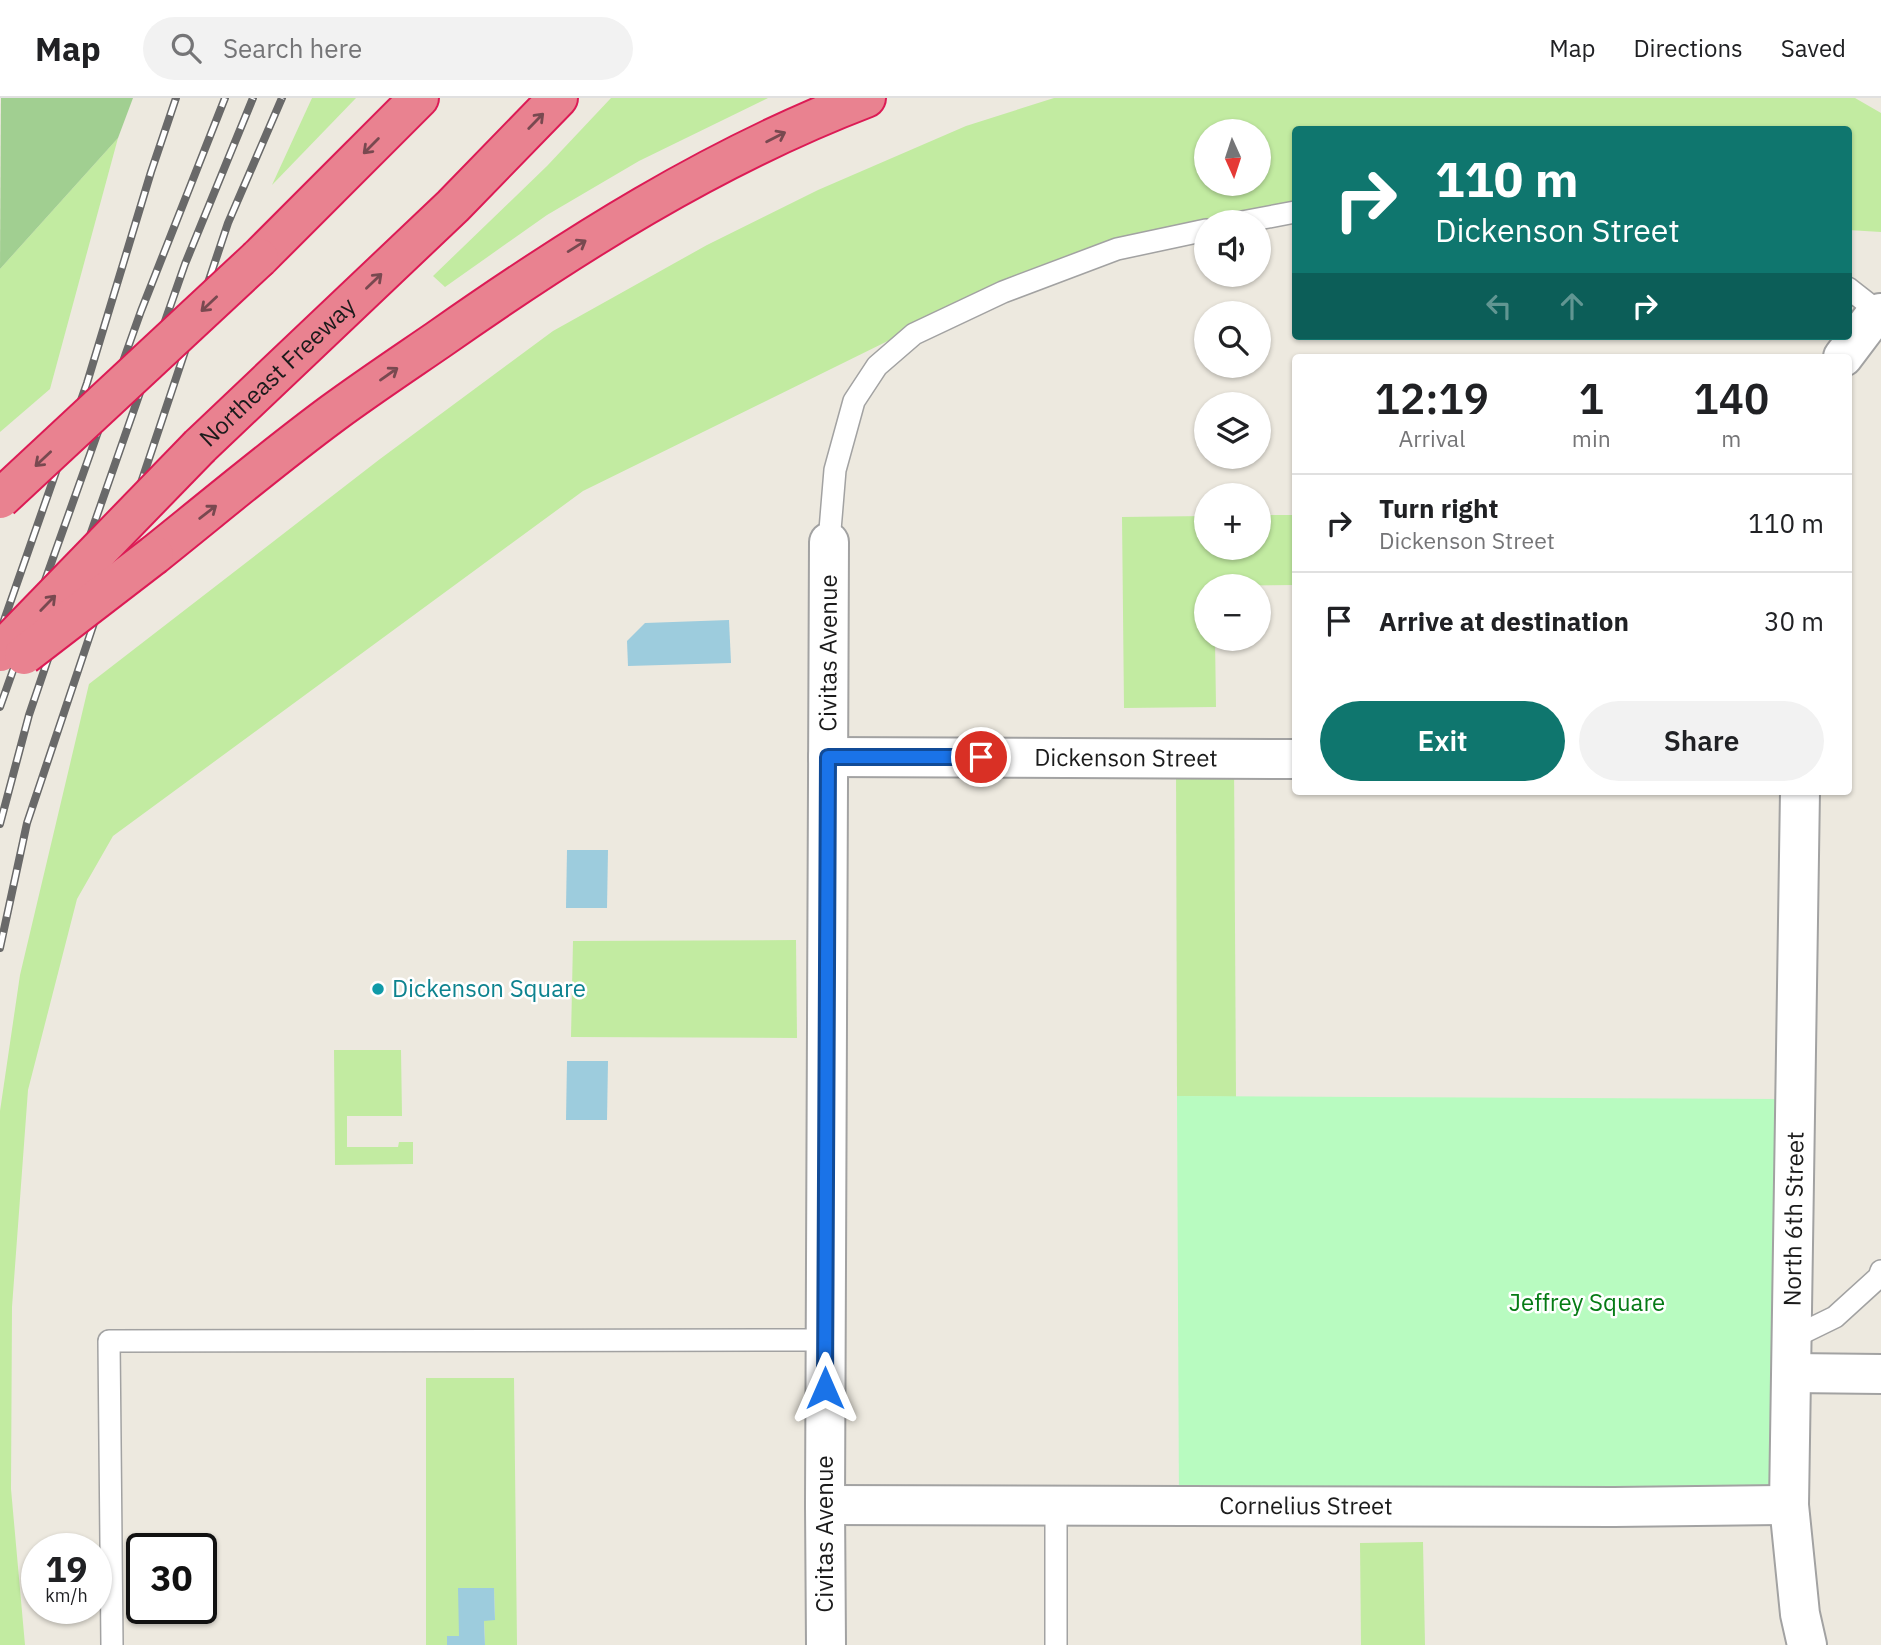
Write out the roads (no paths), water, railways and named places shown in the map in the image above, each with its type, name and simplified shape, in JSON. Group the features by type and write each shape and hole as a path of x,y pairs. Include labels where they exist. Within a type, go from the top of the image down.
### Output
{"highway":[{"path":"0,499 259,258 419,98"},
{"name":"Northeast Freeway","path":"0,652 200,446 453,206 558,98"},
{"path":"0,673 333,413 522,281 605,229 690,181 816,117 866,98"}],"street":[{"path":"1845,354 1871,320 1880,313"},
{"name":"Civitas Avenue","path":"826,1645 829,542"},
{"name":"Dickenson Street","path":"828,757 1292,759"},
{"name":"North 6th Street","path":"1800,795 1789,1505 1800,1614 1807,1645"},
{"path":"1792,1356 1881,1374"},
{"name":"Cornelius Street","path":"825,1506 1789,1505"}],"lane":[{"path":"1271,217 1292,213"},
{"path":"829,542 835,470 854,401 877,366 914,334 1003,292 1117,249 1194,233"},
{"path":"1852,291 1880,313"},
{"path":"1792,1356 1879,1277 1881,1271"},
{"path":"112,1645 109,1341 826,1340"},
{"path":"1056,1506 1056,1645"}],"water":[{"path":"729,620 731,663 628,666 627,641 645,623"},
{"path":"567,850 608,850 607,908 566,908"},
{"path":"567,1061 608,1061 607,1120 566,1120"},
{"path":"458,1588 494,1588 495,1620 484,1621 485,1645 447,1645 447,1636 459,1636"}],"railway":[{"path":"0,632 87,383 176,98"},
{"path":"0,707 141,311 225,98"},
{"path":"0,824 29,715 87,544 185,264 253,98"},
{"path":"0,948 27,823 228,223 282,98"}],"place":[{"name":"Dickenson Square","path":"378,989"}],"park label":[{"name":"Jeffrey Square","path":"1587,1303"}]}
